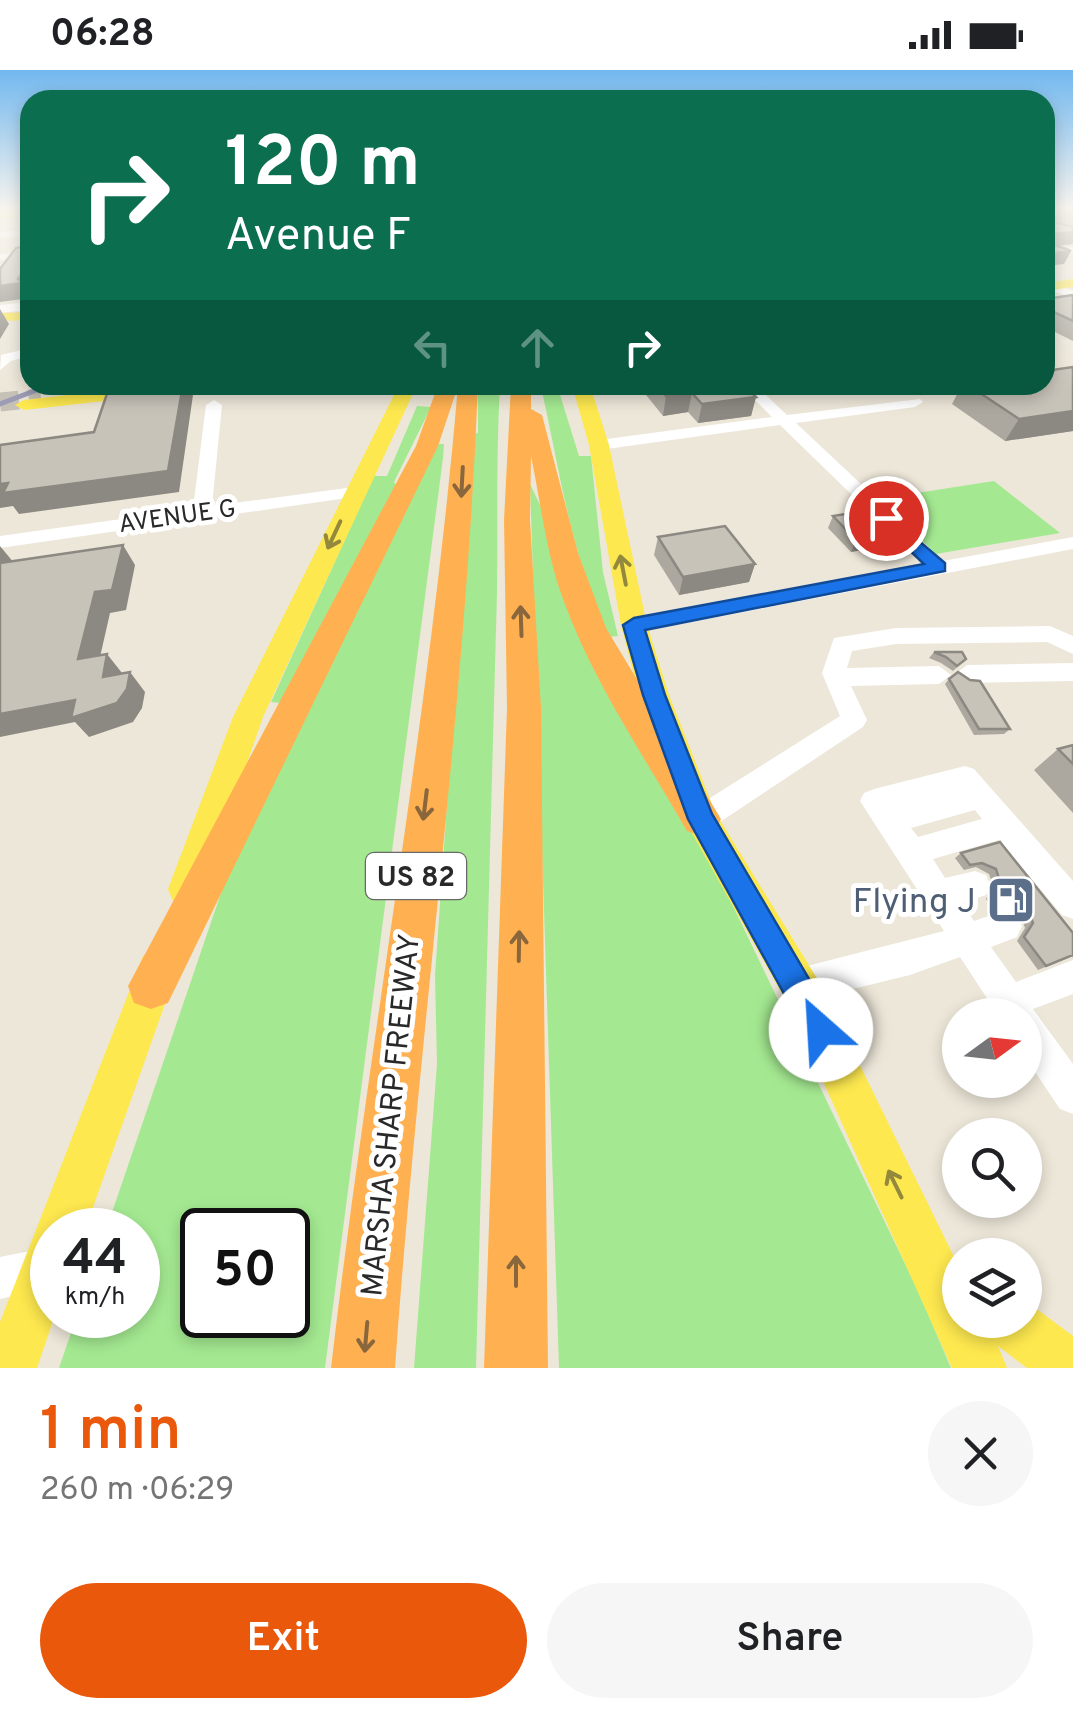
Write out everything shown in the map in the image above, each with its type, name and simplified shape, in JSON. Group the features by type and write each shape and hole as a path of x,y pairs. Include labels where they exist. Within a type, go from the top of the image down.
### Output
{"highway":[{"path":"151,986 451,395"},
{"name":"MARSHA SHARP FREEWAY","path":"364,1368 392,1090 460,530 453,395"},
{"path":"516,1368 524,708 517,520 521,395"},
{"path":"524,395 541,444 562,552 579,602 608,663 701,819"}],"main road":[{"path":"87,395 32,402 102,395"},
{"path":"59,1208 151,986 248,717 403,395"},
{"path":"584,395 599,445 634,625 654,695 701,819 799,985 980,1368"},
{"path":"924,1243 942,1260"},
{"path":"10,1368 30,1291"},
{"path":"1031,1338 1072,1368"}],"street":[{"path":"758,395 938,567"},
{"path":"599,445 915,402"},
{"path":"202,512 214,406"},
{"name":"AVENUE G","path":"0,542 354,492"},
{"path":"634,625 1073,543"},
{"path":"701,819 854,720 836,677 842,644 896,636 1050,634 1073,646"},
{"path":"967,674 1073,672"},
{"path":"836,677 939,674"},
{"path":"1007,998 890,821 981,797 1004,826 1029,871 1065,909"},
{"path":"912,852 1004,826"},
{"path":"938,894 975,885"},
{"path":"799,985 910,959 1006,926"},
{"path":"1041,998 1073,977"},
{"path":"1042,1051 1073,1096"}],"green space":[{"path":"478,395 500,395 476,1368 414,1368 437,1064 435,975 473,434 478,433"},
{"path":"543,395 560,395 579,456 591,456 603,572 618,636 609,637 596,606 568,514"},
{"path":"417,406 431,407 394,482 396,485 280,703 271,702 374,476 387,476"},
{"path":"436,444 444,444 325,1368 59,1368 69,1338 160,1338 160,1208 114,1208 235,852"},
{"path":"994,481 1060,533 936,554 878,499"},
{"path":"530,484 920,1295 951,1368 559,1368"}],"building":[{"path":"0,271 20,271 20,283 0,286"},
{"path":"1073,295 1073,321 1055,313 1055,298"},
{"path":"1073,367 1073,411 1019,419 983,395 1055,395 1055,370"},
{"path":"107,395 181,395 168,471 3,493 8,483 0,484 0,445 94,432"},
{"path":"694,395 756,397 702,404"},
{"path":"857,512 883,535 856,540 833,516"},
{"path":"725,526 755,564 683,577 658,537"},
{"path":"123,545 112,590 95,592 78,659 107,654 103,677 130,672 127,689 117,703 71,718 75,700 0,714 0,563"},
{"path":"934,652 962,652 966,659 957,666"},
{"path":"958,672 980,681 1010,729 979,729 949,679"},
{"path":"1073,745 1073,764 1058,749"},
{"path":"1000,842 1073,933 1073,955 1046,966 1024,937 1033,923 1028,909 1014,902 1001,906 992,895 1000,882 996,869 982,863 970,865 961,853"}],"tunnel":[{"path":"0,402 41,398"}],"railway":[{"path":"0,404 24,395"}],"place":[{"name":"Flying J","path":"1011,900"}],"route":[{"path":"821,1030 804,994 701,819 654,695 634,625 938,567 886,518"}]}
